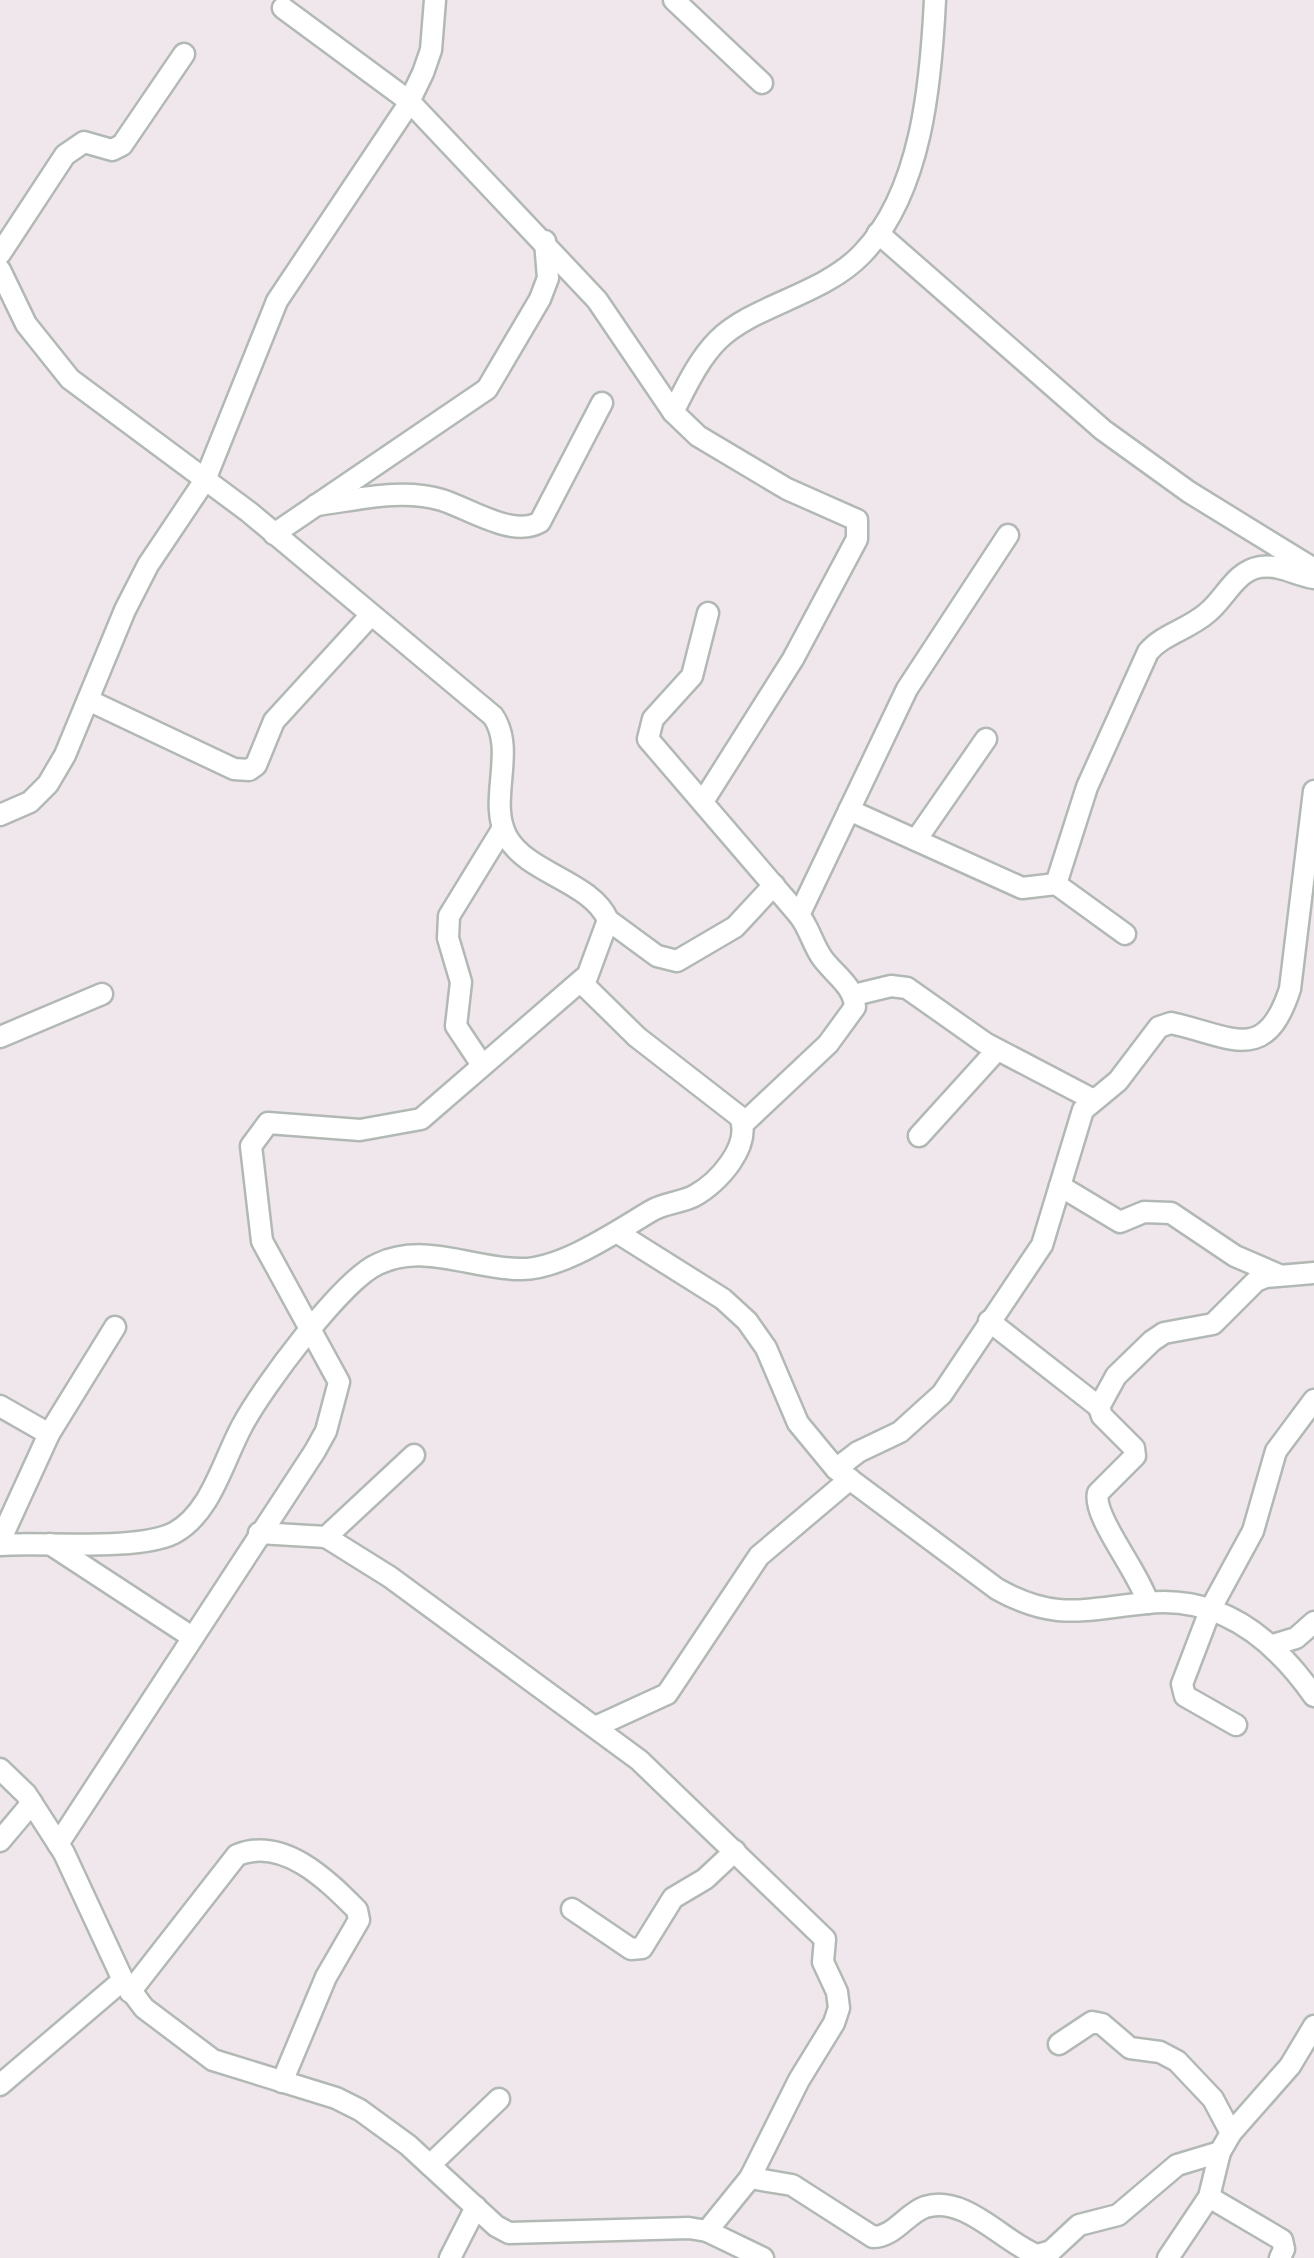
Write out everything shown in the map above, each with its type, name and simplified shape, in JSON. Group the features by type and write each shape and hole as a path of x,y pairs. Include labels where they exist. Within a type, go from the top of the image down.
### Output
{"street":[{"path":"0,816 30,802 48,784 148,565 205,480 276,301 410,100 431,50 435,0"},
{"path":"674,0 762,83"},
{"path":"672,412 701,360 720,338 798,298 846,267 878,233 901,188 922,117 935,0"},
{"path":"283,8 410,100 597,300 672,412 698,436 787,489 852,514 859,531 793,659 704,800"},
{"path":"0,254 73,145 84,142 112,150 122,145 184,54"},
{"path":"878,233 1104,430 1189,492 1314,570"},
{"path":"274,534 487,389 548,278 545,241"},
{"path":"0,270 26,324 70,379 274,534 500,726 503,828 509,842 595,904 608,920 657,956 677,961 735,927 774,885"},
{"path":"314,505 422,496 511,525 533,526 545,514 602,403"},
{"path":"799,915 907,689 1008,535"},
{"path":"1056,884 1088,787 1156,643 1204,617 1232,584 1257,567 1277,566 1314,578"},
{"path":"116,1326 49,1434 0,1543 146,1542 186,1524 201,1509 258,1397 309,1333 376,1264 436,1255 503,1268 540,1268 618,1233 654,1208 685,1200 708,1187 741,1144 743,1124 851,1017 854,996 818,952 812,933 799,915 704,800 653,749 647,730 692,676 708,613"},
{"path":"88,700 226,766 250,770 274,721 370,616"},
{"path":"916,840 986,740"},
{"path":"595,1727 668,1694 759,1556 843,1474 918,1419 942,1394 1042,1244 1073,1138 1092,1100 1118,1082 1159,1027 1171,1023 1248,1043 1264,1036 1282,1014 1290,989 1314,791"},
{"path":"849,810 1022,888 1056,884 1125,934"},
{"path":"482,1065 456,1026 461,982 447,925 453,907 503,828"},
{"path":"58,1844 320,1441 337,1394 337,1375 268,1260 258,1225 250,1160 259,1129 280,1122 376,1129 420,1119 584,978 605,938 608,920"},
{"path":"584,978 590,992 637,1037 743,1124"},
{"path":"854,996 891,986 907,988 996,1050 1092,1100"},
{"path":"0,1037 102,994"},
{"path":"919,1136 996,1050"},
{"path":"1060,1186 1120,1222 1144,1212 1171,1212 1236,1256 1278,1275"},
{"path":"618,1233 723,1299 746,1320 766,1348 798,1422 843,1474 950,1556 1025,1604 1088,1614 1148,1602 1211,1608 1273,1645 1314,1696"},
{"path":"1099,1407 1116,1376 1164,1333 1213,1324 1256,1281 1314,1273"},
{"path":"990,1321 1099,1407 1102,1416 1134,1448 1135,1456 1098,1493 1096,1511 1133,1565 1148,1602"},
{"path":"1236,1724 1186,1696 1182,1684 1211,1608 1253,1531 1276,1451 1314,1400"},
{"path":"0,1406 49,1434"},
{"path":"326,1537 414,1455"},
{"path":"260,1533 326,1537 390,1576 639,1760 825,1940 823,1962 839,2008 750,2178 708,2231"},
{"path":"49,1543 192,1637"},
{"path":"1273,1645 1305,1641 1314,1622"},
{"path":"0,1769 32,1802 58,1844 126,1986 176,2035 213,2060 360,2110 430,2165 496,2226 522,2236 708,2231 763,2258"},
{"path":"0,1841 32,1802"},
{"path":"0,2085 126,1986 237,1854 254,1851 305,1862 357,1910 359,1920 326,1977 282,2082"},
{"path":"572,1909 631,1949 642,1948 678,1893 704,1879 734,1851"},
{"path":"1059,2044 1092,2022 1102,2024 1130,2048 1160,2052 1196,2079 1231,2133"},
{"path":"1168,2258 1209,2197 1220,2152 1231,2133 1290,2066 1314,2026"},
{"path":"430,2165 499,2098"},
{"path":"750,2178 792,2185 872,2238 883,2237 924,2207 940,2205 972,2216 1037,2255 1051,2251 1079,2226 1118,2216 1177,2165 1220,2152"},
{"path":"1209,2197 1282,2240 1280,2258"},
{"path":"450,2258 476,2207"}]}
